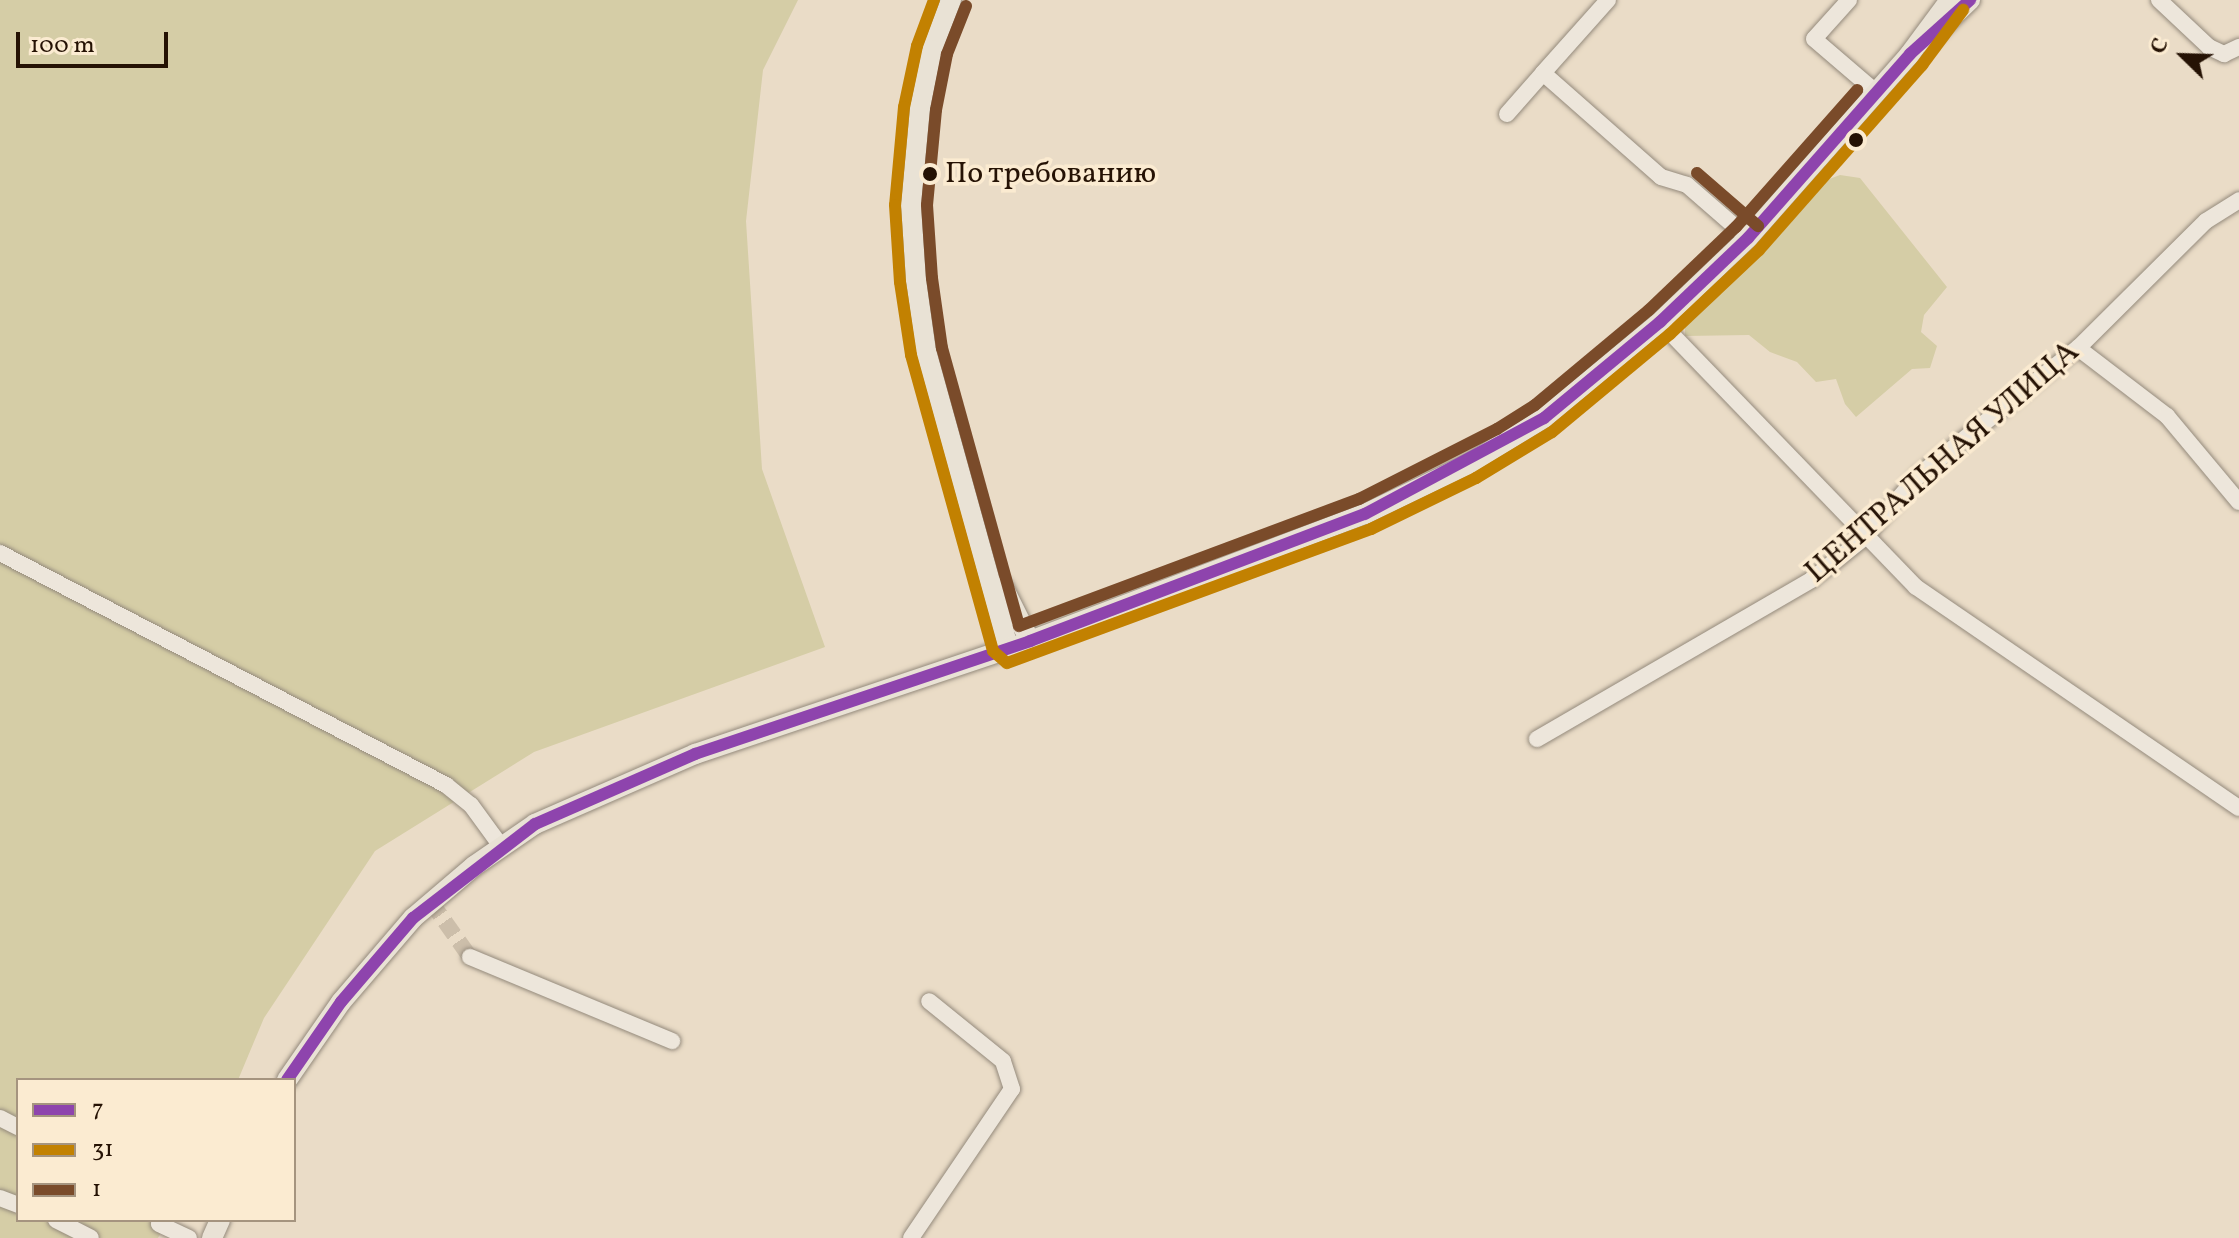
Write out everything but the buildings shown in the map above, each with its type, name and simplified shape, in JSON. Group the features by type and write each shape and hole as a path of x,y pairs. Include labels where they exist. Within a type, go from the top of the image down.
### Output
{"main road":[{"path":"951,0 932,50 920,108 911,205 916,280 939,400 1008,647"},
{"path":"964,0 943,53 932,108 924,207 926,285 946,397 1006,595 1030,641"},
{"path":"288,1078 378,955 431,902 501,846 581,801 671,764 1030,641 1365,514 1453,472 1544,418 1660,322 1748,238 1877,93 1950,0"},
{"path":"1910,54 1948,25 1970,0"}],"street":[{"path":"1507,114 1608,0"},
{"path":"1849,0 1814,39 1877,93"},
{"path":"2159,0 2209,47 2224,54 2239,47"},
{"path":"1543,73 1661,177 1687,185 1748,238"},
{"name":"ЦЕНТРАЛЬНАЯ УЛИЦА","path":"1537,739 1811,580 1864,538 1918,476 2078,348 2206,221 2239,200"},
{"path":"1660,322 1864,538 1916,587 2239,808"},
{"path":"2078,348 2167,416 2239,502"},
{"path":"0,553 446,785 471,805 501,846"},
{"path":"470,957 672,1041"},
{"path":"911,1238 1012,1089 1003,1061 929,1001"},
{"path":"60,1222 91,1238"},
{"path":"160,1222 177,1236"}],"shaded area":[{"path":"0,0 798,0 763,70 746,221 762,469 825,647 534,752 375,851 264,1018 239,1078 16,1078 16,1222 167,1222 158,1238 0,1238"},
{"path":"1840,175 1860,178 1947,287 1924,315 1921,332 1937,346 1930,368 1912,369 1856,417 1845,404 1836,379 1816,382 1797,362 1770,352 1749,335 1685,336 1685,325 1769,246 1824,181"}],"tunnel":[{"path":"431,902 470,957"}],"transit line":[{"name":"31","path":"934,0 917,46 904,107 895,205 900,282 911,355 993,651 1007,663 1371,529 1476,478 1552,432 1670,334 1759,250 1922,65 1963,10"},
{"name":"7","path":"288,1078 341,1002 413,918 535,824 695,754 1030,641 1365,514 1544,418 1660,322 1748,238 1910,54 1970,0"},
{"name":"1","path":"966,6 947,54 936,110 927,205 932,278 942,348 1019,626 1359,499 1497,429 1535,405 1649,310 1736,227 1857,90"},
{"name":"1","path":"1697,173 1758,226"}],"place":[{"name":"По требованию","path":"930,174"}]}
